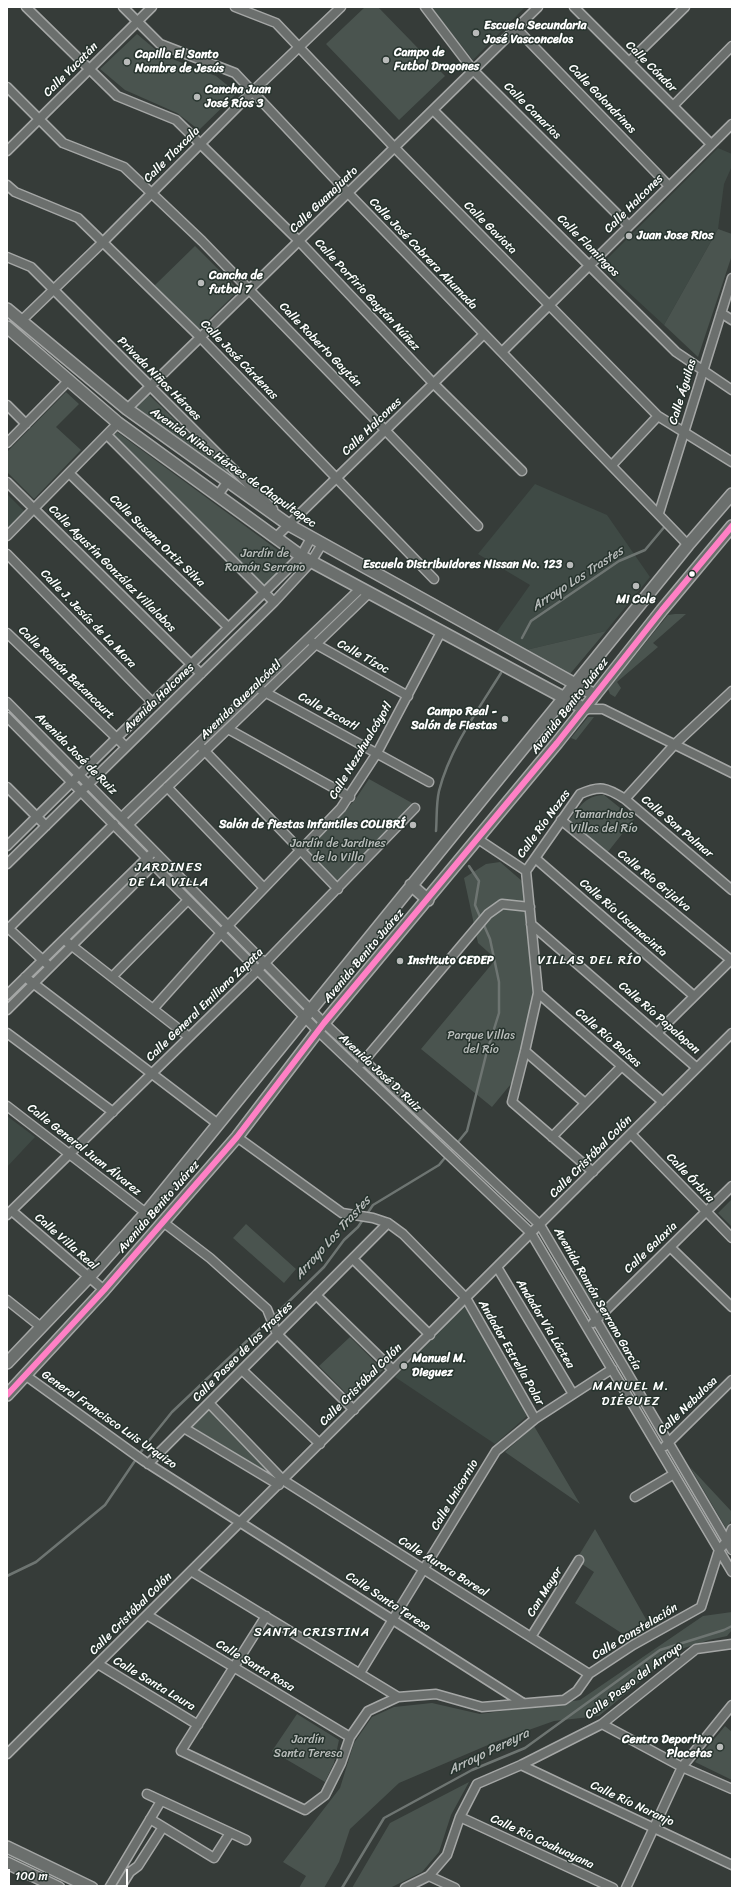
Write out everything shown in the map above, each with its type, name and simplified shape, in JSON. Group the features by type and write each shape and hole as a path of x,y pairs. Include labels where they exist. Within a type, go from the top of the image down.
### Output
{"main road":[{"name":"Avenida Niños Héroes de Chapultepec","path":"7,309 126,410 289,525 595,695"},
{"path":"7,327 118,423 301,556 585,709"},
{"name":"Avenida Benito Juárez","path":"7,1363 89,1277 146,1213 688,545 732,494"},
{"name":"Avenida Benito Juárez","path":"7,1395 104,1290 237,1137 321,1027 428,900 585,709 662,610 732,526"},
{"path":"411,885 428,900"},
{"path":"7,1847 92,1888"},
{"path":"7,1863 59,1888"}],"street":[{"name":"Calle Porfirio Gaytán Núñez","path":"26,7 117,96 176,120 299,241 434,384 522,471"},
{"name":"Calle José Cabrera Ahumada","path":"123,7 160,44 236,73 348,193 659,513 688,545"},
{"name":"Calle Yucatán","path":"7,151 152,7"},
{"name":"Calle Gaviota","path":"235,7 276,23 394,147 658,416 732,462"},
{"name":"Calle Tlaxcala","path":"21,321 102,243 253,91 341,7"},
{"name":"Calle Canarios","path":"425,7 473,70 629,226"},
{"name":"Calle Guanajuato","path":"126,410 538,7"},
{"name":"Calle Cóndor","path":"574,7 711,144"},
{"path":"629,62 685,7"},
{"name":"Calle Golondrinas","path":"516,28 669,186"},
{"path":"673,106 732,46"},
{"name":"Calle Roberto Gaytán","path":"7,87 63,143 124,167 249,289 478,526"},
{"name":"Calle Flamingos","path":"433,110 676,352 732,390"},
{"name":"Calle Halcones","path":"502,352 732,124"},
{"name":"Calle José Cárdenas","path":"7,185 15,192 78,218 200,337 434,580"},
{"name":"Privada Niños Héroes","path":"7,257 31,267 289,525"},
{"name":"Calle Águilas","path":"659,513 702,370 732,278"},
{"path":"721,313 732,320"},
{"name":"Calle Halcones","path":"276,537 484,334"},
{"path":"7,443 69,380"},
{"path":"7,405 26,424"},
{"path":"612,465 658,416"},
{"path":"7,536 118,423"},
{"path":"107,435 263,593 274,602"},
{"name":"Calle Susana Ortiz Silva","path":"69,473 228,627"},
{"path":"218,495 228,481"},
{"name":"Calle Agustín González Villalobos","path":"7,482 201,674"},
{"name":"Avenida Halcones","path":"7,846 301,556 311,538"},
{"name":"Avenida Halcones","path":"8,862 274,602 311,562 322,544"},
{"name":"Calle J. Jesús de La Mora","path":"7,554 152,702"},
{"name":"Avenida Quezalcóatl","path":"122,817 307,639 365,591"},
{"name":"Avenida Quezalcóatl","path":"129,824 316,644 365,591"},
{"name":"Calle Ramón Betancourt","path":"7,632 126,747"},
{"name":"Calle Nezahualcóyotl","path":"153,1009 228,925 350,797 408,696 441,632"},
{"name":"Calle Tízoc","path":"307,639 408,696"},
{"name":"Calle Izcoatl","path":"257,687 429,782"},
{"path":"625,799 675,744 731,694"},
{"path":"595,695 603,709"},
{"name":"Avenida José de Ruiz","path":"7,702 129,824"},
{"path":"585,709 603,709 732,773"},
{"name":"Avenida José de Ruiz","path":"7,717 114,824"},
{"path":"228,729 350,797"},
{"path":"198,744 338,889"},
{"path":"7,787 46,826"},
{"path":"167,787 264,888"},
{"name":"Calle Río Nazas","path":"526,871 580,794 594,788 610,790 625,799"},
{"name":"Calle San Palmar","path":"625,799 732,890"},
{"name":"Calle General Emiliano Zapata","path":"9,1213 258,970 415,808"},
{"name":"Calle Río Grijalva","path":"561,820 731,959"},
{"path":"50,967 8,927 114,824"},
{"name":"Avenida José D. Ruiz","path":"114,824 258,970 308,1013"},
{"name":"Avenida José D. Ruiz","path":"129,824 265,963 357,1068 531,1233"},
{"path":"478,839 526,871 538,993 512,1102 593,1172"},
{"path":"7,995 155,850"},
{"path":"7,1009 161,857"},
{"name":"Calle Río Usumacinta","path":"535,858 694,996"},
{"path":"112,978 188,900"},
{"path":"357,1068 488,914 502,904 530,907"},
{"name":"Calle Río Papalopan","path":"531,924 697,1068"},
{"path":"64,939 189,1037"},
{"path":"658,1033 731,959"},
{"path":"25,977 218,1124"},
{"name":"Calle Río Balsas","path":"538,993 663,1102"},
{"name":"Avenida José D. Ruiz","path":"321,1027 364,1060 540,1225"},
{"path":"7,1033 113,1112"},
{"name":"Calle Cristóbal Colón","path":"7,1754 630,1134 731,1036"},
{"path":"525,1051 585,1103"},
{"path":"552,1137 622,1066"},
{"name":"Calle General Juan Álvarez","path":"7,1106 146,1213"},
{"name":"Calle Órbita","path":"630,1134 732,1238"},
{"name":"Andador Estrella Polar","path":"237,1137 342,1213 374,1218 388,1223 403,1234 466,1298 535,1419"},
{"name":"Calle Galaxia","path":"587,1328 732,1186"},
{"name":"Calle Villa Real","path":"9,1213 104,1290"},
{"path":"163,1222 210,1258 267,1309 277,1334 354,1410"},
{"name":"Calle Paseo de los Trastes","path":"146,1463 184,1428 388,1223"},
{"name":"Avenida Ramón Serrano García","path":"540,1225 732,1550"},
{"name":"Avenida Ramón Serrano García","path":"531,1233 732,1572"},
{"path":"670,1247 732,1307"},
{"path":"353,1259 430,1334"},
{"name":"Andador Vía Láctea","path":"497,1267 573,1394"},
{"path":"316,1295 393,1370"},
{"path":"7,1300 41,1327"},
{"name":"Calle Unicornio","path":"360,1673 496,1451 535,1419 612,1369"},
{"path":"242,1370 320,1444"},
{"name":"General Francisco Luis Urquizo","path":"26,1375 146,1463 241,1522"},
{"name":"Calle Nebulosa","path":"660,1450 732,1380"},
{"path":"209,1403 281,1482"},
{"name":"Calle Aurora Boreal","path":"184,1428 281,1482 424,1569 589,1674"},
{"path":"635,1497 674,1474"},
{"name":"Calle Santa Teresa","path":"241,1522 523,1703"},
{"name":"Calle Constelación","path":"198,1725 181,1751 305,1810 325,1795 341,1763 350,1737 368,1711 398,1697 436,1694 482,1707 564,1700 577,1691 589,1674 633,1645 701,1606 719,1550 727,1542 732,1529"},
{"name":"Can Mayor","path":"531,1637 579,1560"},
{"path":"192,1571 398,1697"},
{"name":"Calle Santa Rosa","path":"147,1615 350,1737"},
{"path":"198,1725 266,1616"},
{"name":"Calle Paseo del Arroyo","path":"405,1888 429,1876 447,1855 460,1817 478,1784 521,1766 602,1724 696,1649 732,1644"},
{"name":"Calle Santa Laura","path":"98,1664 198,1725"},
{"path":"626,1888 682,1767 732,1705"},
{"path":"602,1724 682,1767 732,1789"},
{"name":"Calle Río Naranjo","path":"521,1766 732,1865"},
{"path":"147,1794 246,1840"},
{"path":"109,1888 161,1801"},
{"name":"Calle Río Coahuayana","path":"460,1817 613,1888"},
{"path":"150,1819 214,1858 230,1833"},
{"path":"120,1888 130,1872 138,1866 163,1827"},
{"path":"429,1876 455,1888"}],"shaded area":[{"name":"Escuela Secundaria José Vasconcelos","path":"431,7 525,7 473,60"},
{"path":"718,148 732,154 732,166 724,184 718,229 664,325 600,266"},
{"name":"Escuela Distribuidores Nissan No. 123","path":"535,484 607,515 650,577 606,631 526,650 496,633 530,585 478,554"},
{"path":"7,494 25,512 7,529"},
{"path":"7,1116 35,1137 7,1167"},
{"path":"464,1305 527,1416 495,1444 395,1377"}],"green space":[{"name":"Campo de Futbol Dragones","path":"365,7 378,7 445,76 399,120 326,44"},
{"path":"137,34 162,55 216,76 237,93 199,130 177,113 125,90 100,69"},
{"path":"718,229 732,234 732,255 698,357 664,325"},
{"name":"Cancha de futbol 7","path":"195,246 239,290 198,330 154,286"},
{"path":"66,392 79,404 56,427 81,450 34,499 7,472 7,452"},
{"path":"147,393 246,489 132,408"},
{"name":"Jardín de Ramón Serrano","path":"117,432 290,559 265,586 113,436"},
{"path":"686,614 653,643 658,647 617,682 621,688 615,697 610,694 608,689 668,615"},
{"path":"606,631 570,674 526,650"},
{"path":"588,717 594,717 576,740 571,738"},
{"name":"Jardín de Jardines de la Villa","path":"369,779 412,803 339,884 306,852 355,800"},
{"name":"Tamarindos Villas del Río","path":"604,795 634,819 607,853 568,822 579,807 587,800"},
{"name":"Parque Villas del Río","path":"500,862 522,881 535,998 515,1079 492,1107 421,1049 496,959 478,943 464,878 486,864"},
{"path":"732,1199 732,1227 718,1213"},
{"path":"246,1224 296,1269 284,1283 233,1238"},
{"path":"571,1271 605,1302 598,1310"},
{"path":"350,1337 383,1370 352,1399 319,1366"},
{"path":"208,1409 272,1476 191,1426"},
{"path":"534,1426 580,1504 505,1452"},
{"path":"690,1467 732,1512 732,1518 727,1530"},
{"path":"595,1529 647,1621 623,1634 575,1603 594,1572 576,1560"},
{"path":"732,1612 732,1630 727,1636 678,1650 599,1716 554,1721 495,1742 399,1783 350,1829 339,1862 324,1888 299,1888 306,1876 283,1862 340,1788 354,1743 372,1717 394,1707 432,1703 480,1714 580,1700 703,1616"},
{"name":"Jardín Santa Teresa","path":"297,1714 339,1740 334,1763 325,1782 272,1751"},
{"name":"Centro Deportivo Placetas","path":"725,1726 732,1732 732,1780 695,1762"},
{"path":"469,1782 451,1815 439,1852 422,1872 390,1888 352,1888 390,1823"}],"waterway":[{"name":"Arroyo Los Trastes","path":"522,638 531,621 619,561 645,550 666,525"},
{"name":"Arroyo Los Trastes","path":"436,831 439,791 450,760 474,715 501,673"},
{"name":"Arroyo Los Trastes","path":"469,866 479,881 475,905 481,919"},
{"name":"Arroyo Los Trastes","path":"273,1317 324,1267 344,1240 358,1227 373,1205 439,1165 467,1131 486,1055 499,1013 499,982 490,939 483,923"},
{"name":"Arroyo Los Trastes","path":"7,1576 36,1562 105,1505 147,1443 172,1412 269,1320"},
{"name":"Arroyo Pereyra","path":"342,1888 384,1818 472,1770 525,1748 660,1650 724,1630 732,1626"}],"transit line":[{"path":"7,1395 104,1290 237,1137 324,1023 557,743 662,610 732,526"}],"place":[{"name":"Escuela Secundaria José Vasconcelos","path":"476,33"},
{"name":"Campo de Futbol Dragones","path":"386,60"},
{"name":"Capilla El Santo Nombre de Jesús","path":"127,62"},
{"name":"Cancha Juan José Ríos 3","path":"197,97"},
{"name":"Juan Jose Rios","path":"629,236"},
{"name":"Cancha de futbol 7","path":"201,283"},
{"name":"Escuela Distribuidores Nissan No. 123","path":"570,565"},
{"name":"Mi Cole","path":"636,586"},
{"name":"Campo Real - Salón de Fiestas","path":"505,719"},
{"name":"Salón de fiestas infantiles COLIBRÍ","path":"413,825"},
{"name":"Instituto CEDEP","path":"400,961"},
{"name":"Manuel M. Dieguez","path":"404,1366"},
{"name":"Centro Deportivo Placetas","path":"720,1747"}],"district":[{"name":"JARDINES DE LA VILLA","path":"169,876"},
{"name":"VILLAS DEL RÍO","path":"590,961"},
{"name":"MANUEL M. DIÉGUEZ","path":"631,1394"},
{"name":"SANTA CRISTINA","path":"312,1633"}]}
